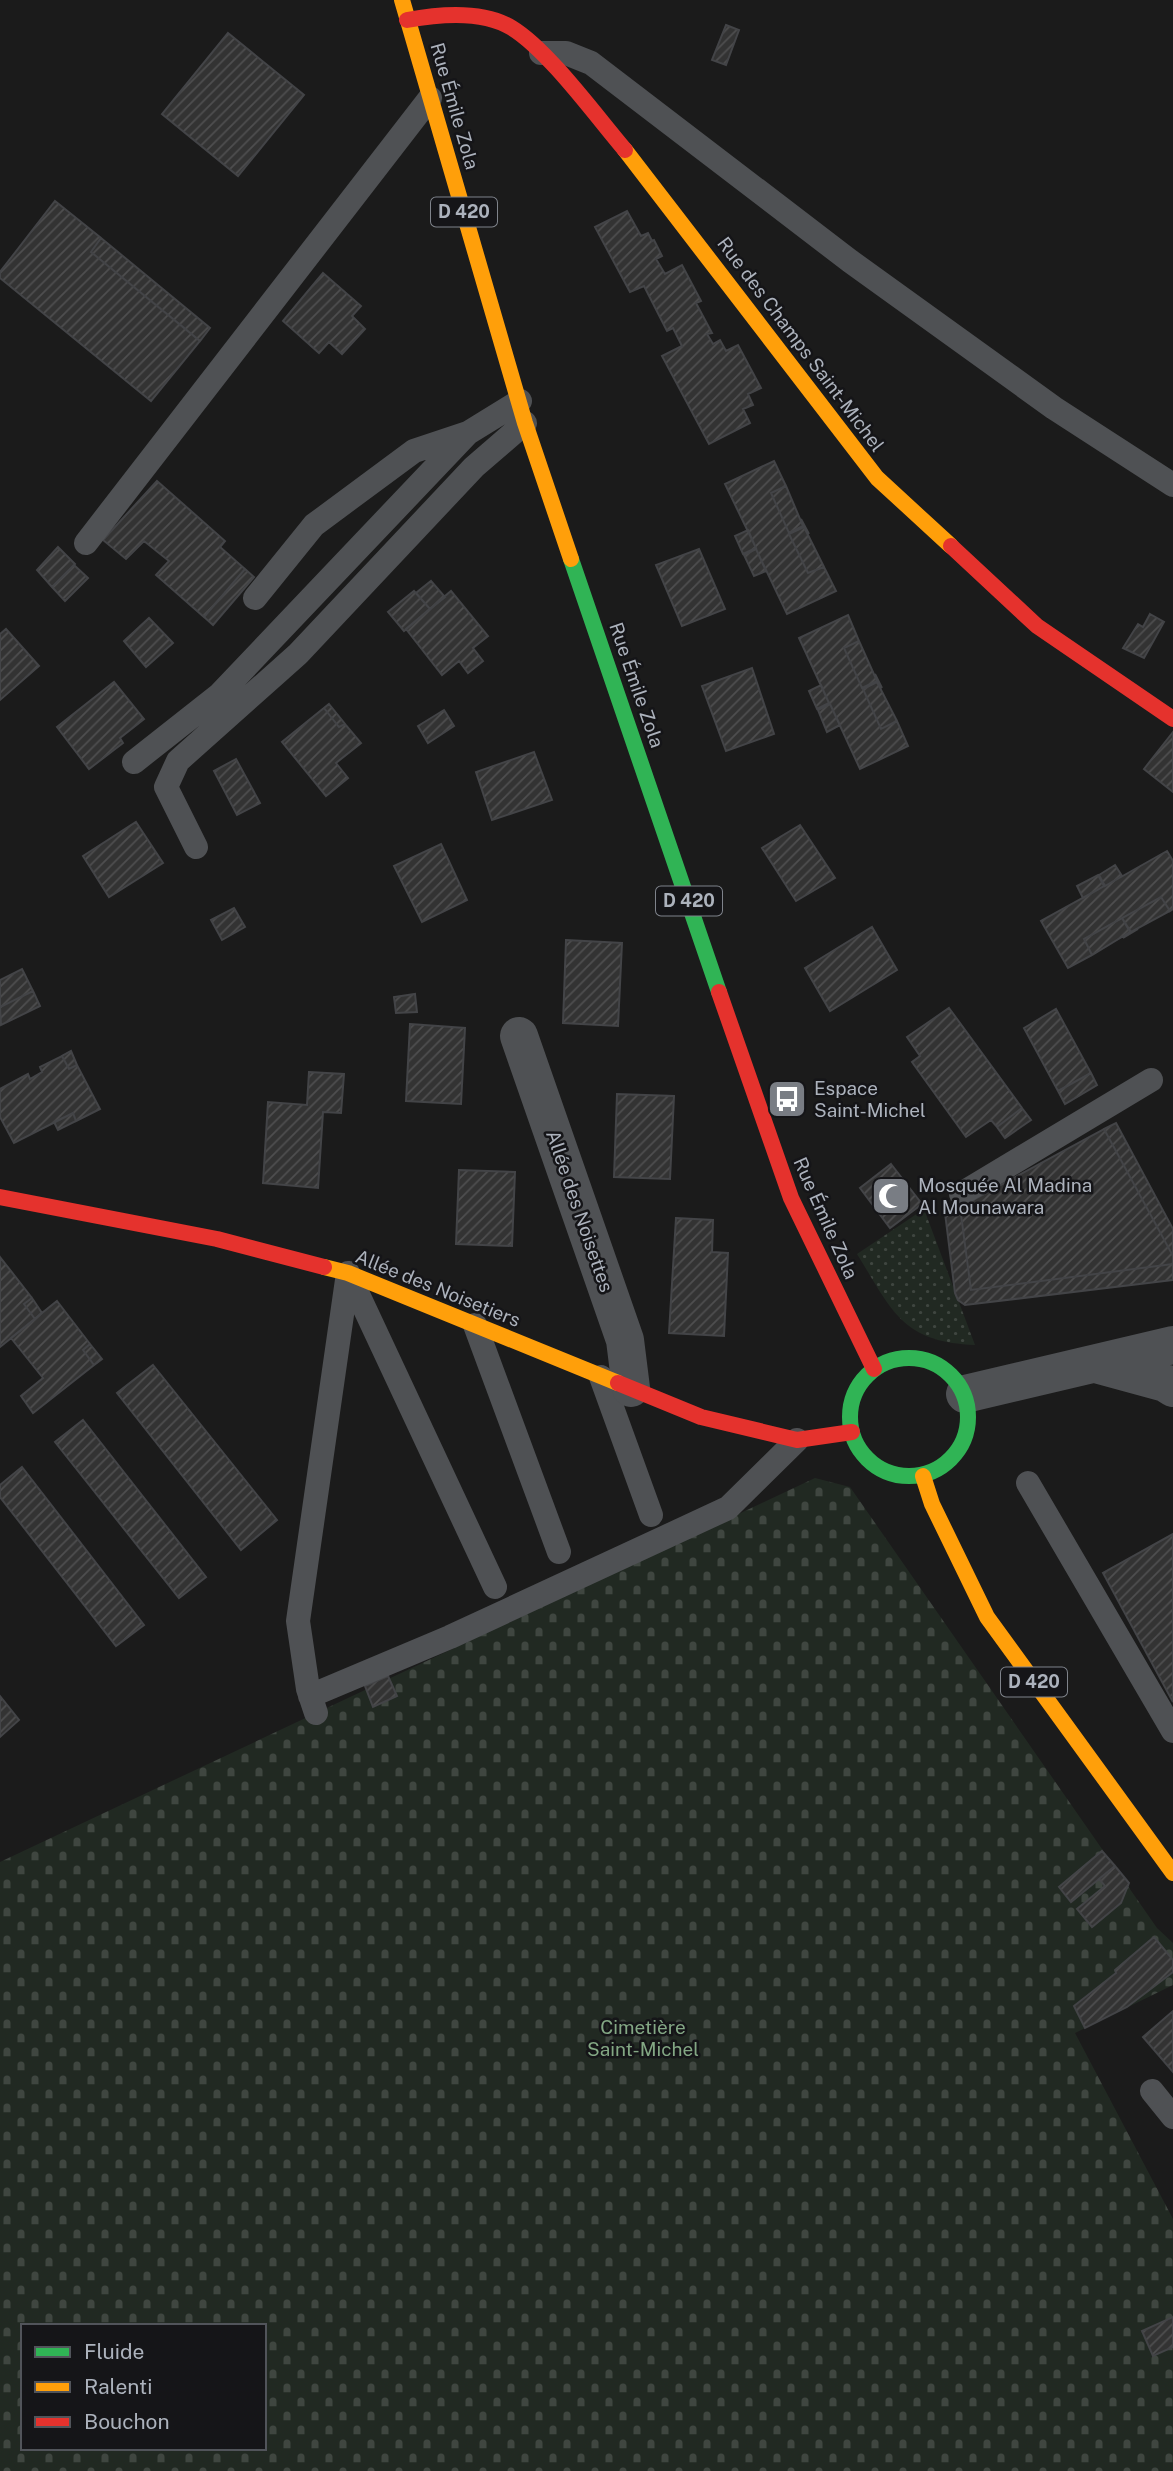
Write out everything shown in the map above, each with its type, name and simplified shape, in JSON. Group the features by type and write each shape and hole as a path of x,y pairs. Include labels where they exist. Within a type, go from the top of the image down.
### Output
{"main road":[{"name":"Rue Émile Zola","path":"402,0 522,412 791,1198 874,1369"},
{"name":"Rue des Champs Saint-Michel","path":"407,20 444,13 475,17 511,27 541,53 641,168 877,478 1037,625 1173,719"},
{"name":"Allée des Noisetiers","path":"0,1197 217,1239 348,1273 701,1417 797,1440 852,1433"},
{"path":"908,1357 925,1360 949,1373 965,1394 968,1424 957,1454 942,1468 923,1476 905,1477 887,1473 871,1463 859,1449 852,1433 850,1415 853,1397 861,1382 874,1369 890,1361 908,1357"},
{"name":"D 420","path":"923,1476 932,1504 987,1617 1173,1873"}],"street":[{"name":"Allée des Noisettes","path":"519,1036 625,1340 616,1382"},
{"path":"965,1394 1173,1345"},
{"path":"1097,1364 1165,1383 1173,1388"}],"lane":[{"path":"541,53 566,53 591,63 873,278 1055,408 1173,485"},
{"path":"86,543 430,98"},
{"path":"255,598 314,525 414,451 522,412"},
{"path":"196,847 166,787 178,761 298,654 474,467 522,412"},
{"path":"134,762 219,695 468,433"},
{"path":"961,1194 1152,1080"},
{"path":"348,1273 495,1587"},
{"path":"348,1273 298,1621 313,1705 450,1637 728,1508 797,1440"},
{"path":"475,1325 559,1552"},
{"path":"616,1382 651,1515"},
{"path":"1028,1483 1173,1731"},
{"path":"1152,2091 1173,2117"}],"green space":[{"path":"924,1209 975,1345 950,1343 914,1330 890,1307 857,1254"},
{"name":"Cimetière Saint-Michel","path":"815,1478 850,1487 1157,1928 1173,1943 1173,1985 1075,2033 1173,2219 1173,2471 0,2471 0,1862"}],"building":[{"path":"726,25 739,30 726,65 712,60"},
{"path":"228,33 304,95 238,176 162,114"},
{"path":"55,201 101,238 91,252 200,341 151,401 0,278 0,272"},
{"path":"627,211 641,236 648,233 652,241 654,240 662,256 656,259 665,274 682,265 701,301 696,303 712,333 707,334 713,344 720,340 726,351 738,345 761,388 748,394 753,405 743,409 750,423 709,444 662,356 682,346 673,328 667,331 644,286 630,292 595,227"},
{"path":"101,238 210,328 200,341 91,252"},
{"path":"323,273 361,306 352,316 365,329 342,354 329,342 319,353 283,321"},
{"path":"774,461 786,486 771,493 789,533 803,526 801,519 809,534 804,527 789,534 808,573 824,567 836,591 787,614 756,549 743,554 756,548 725,484"},
{"path":"157,481 225,541 220,547 245,569 204,617 156,575 169,561 144,541 126,559 103,540"},
{"path":"786,486 803,526 789,533 771,493"},
{"path":"804,527 824,567 808,573 789,534"},
{"path":"748,530 756,548 743,554 735,536"},
{"path":"58,547 75,564 52,587 37,570"},
{"path":"699,549 725,609 682,626 656,565"},
{"path":"756,549 766,571 754,576 744,555"},
{"path":"74,565 88,578 65,601 52,587"},
{"path":"245,569 254,577 213,625 204,617"},
{"path":"431,581 445,597 430,609 416,593"},
{"path":"414,591 430,609 404,631 388,612"},
{"path":"451,591 488,636 473,648 483,661 468,673 459,661 442,675 406,629"},
{"path":"1150,614 1164,622 1144,658 1123,648 1138,624 1143,627"},
{"path":"848,615 859,641 844,648 862,688 877,681 875,674 882,688 877,682 863,689 881,729 897,721 908,746 860,769 830,704 818,710 829,703 799,638"},
{"path":"149,618 173,643 146,667 124,641"},
{"path":"6,629 39,666 0,700 0,634"},
{"path":"859,641 877,681 862,688 844,648"},
{"path":"752,668 774,734 726,751 702,686"},
{"path":"114,682 144,719 120,738 123,743 89,769 57,727"},
{"path":"877,682 897,721 881,729 863,689"},
{"path":"821,685 829,703 817,709 809,691"},
{"path":"329,704 345,724 339,727 324,708"},
{"path":"830,704 840,725 827,732 818,710"},
{"path":"324,708 339,727 345,724 361,743 336,763 348,778 326,796 282,742"},
{"path":"444,710 454,726 428,743 418,726"},
{"path":"1173,732 1173,792 1144,769"},
{"path":"534,752 552,800 492,820 476,772"},
{"path":"236,759 260,803 237,815 214,771"},
{"path":"136,822 163,863 109,897 83,856"},
{"path":"800,825 835,878 796,901 762,848"},
{"path":"441,844 467,900 422,922 394,866"},
{"path":"1167,851 1173,861 1173,909 1170,911 1161,897 1084,939 1092,955 1068,968 1041,921 1104,886 1098,875 1105,886"},
{"path":"1115,865 1122,876 1105,886 1099,875"},
{"path":"1098,875 1104,886 1083,898 1077,886"},
{"path":"1161,897 1170,911 1131,932 1122,918"},
{"path":"234,908 245,927 222,940 211,920"},
{"path":"1122,918 1130,932 1092,955 1084,939"},
{"path":"872,927 897,970 830,1011 805,968"},
{"path":"566,940 622,943 618,1026 563,1023"},
{"path":"22,969 33,991 0,1007 0,980"},
{"path":"33,991 40,1006 1,1025 0,1007"},
{"path":"415,994 417,1012 396,1013 394,997"},
{"path":"949,1008 1022,1108 997,1127 991,1120 966,1137 912,1062 920,1056 907,1037"},
{"path":"1056,1009 1091,1073 1058,1091 1024,1028"},
{"path":"410,1024 465,1028 461,1104 406,1101"},
{"path":"71,1051 77,1065 69,1069 62,1056"},
{"path":"62,1056 69,1069 77,1065 100,1109 76,1121 73,1113 14,1143 0,1117 0,1089 28,1074 30,1079 42,1072 40,1067"},
{"path":"309,1072 344,1074 341,1113 323,1112 318,1188 263,1183 268,1102 307,1105"},
{"path":"1091,1073 1097,1085 1065,1104 1058,1091"},
{"path":"617,1094 674,1096 670,1179 614,1177"},
{"path":"1022,1108 1031,1120 1005,1138 997,1127"},
{"path":"73,1113 76,1121 58,1130 54,1122"},
{"path":"1116,1123 1173,1229 1173,1256 1104,1129"},
{"path":"1104,1129 1173,1256 1173,1264 971,1290 960,1207"},
{"name":"Mosquée Al Madina Al Mounawara","path":"891,1164 922,1204 890,1228 860,1188"},
{"path":"459,1170 515,1172 512,1246 456,1244"},
{"path":"960,1207 971,1290 1173,1264 1173,1280 965,1305 958,1300 955,1293 945,1213"},
{"path":"676,1218 713,1220 712,1252 728,1253 724,1336 669,1333"},
{"path":"0,1257 32,1298 24,1304 35,1319 0,1347"},
{"path":"32,1298 42,1313 35,1319 24,1304"},
{"path":"57,1301 90,1344 83,1350 94,1365 33,1413 21,1396 43,1378 11,1338"},
{"path":"90,1344 102,1359 94,1365 83,1350"},
{"path":"153,1365 277,1520 241,1550 117,1393"},
{"path":"83,1420 206,1577 179,1598 55,1442"},
{"path":"22,1467 144,1625 116,1646 0,1497 0,1485"},
{"path":"1173,1534 1173,1702 1103,1573"},
{"path":"388,1676 397,1696 373,1707 365,1686"},
{"path":"0,1696 19,1720 0,1737"},
{"path":"1102,1851 1115,1866 1071,1902 1059,1887"},
{"path":"1115,1866 1129,1883 1121,1903 1092,1927 1077,1909 1105,1886 1099,1879"},
{"path":"1154,1937 1173,1960 1173,1972 1127,2007 1085,2028 1074,2006 1116,1973 1115,1970"},
{"path":"1173,2011 1173,2072 1143,2037"},
{"path":"1173,2317 1173,2347 1153,2356 1142,2331"}],"traffic: fast":[{"path":"571,559 719,992"},
{"path":"909,1358 932,1362 951,1375 964,1394 968,1417 964,1440 951,1459 932,1472 909,1476 886,1472 867,1459 854,1440 850,1417 854,1394 867,1375 886,1362 909,1358"}],"traffic: slow":[{"path":"402,0 525,423 571,559"},
{"path":"625,150 877,478 951,546"},
{"path":"324,1267 348,1273 618,1383"},
{"path":"923,1476 932,1504 987,1617 1173,1873"}],"traffic: jam":[{"path":"407,20 461,15 488,18 512,28 556,67 625,150"},
{"path":"951,546 1037,626 1173,719"},
{"path":"719,992 791,1198 874,1369"},
{"path":"0,1197 217,1239 324,1267"},
{"path":"618,1383 701,1417 797,1440 852,1432"}],"place":[{"name":"Espace Saint-Michel","path":"787,1099"},
{"name":"Mosquée Al Madina Al Mounawara","path":"891,1196"}]}
